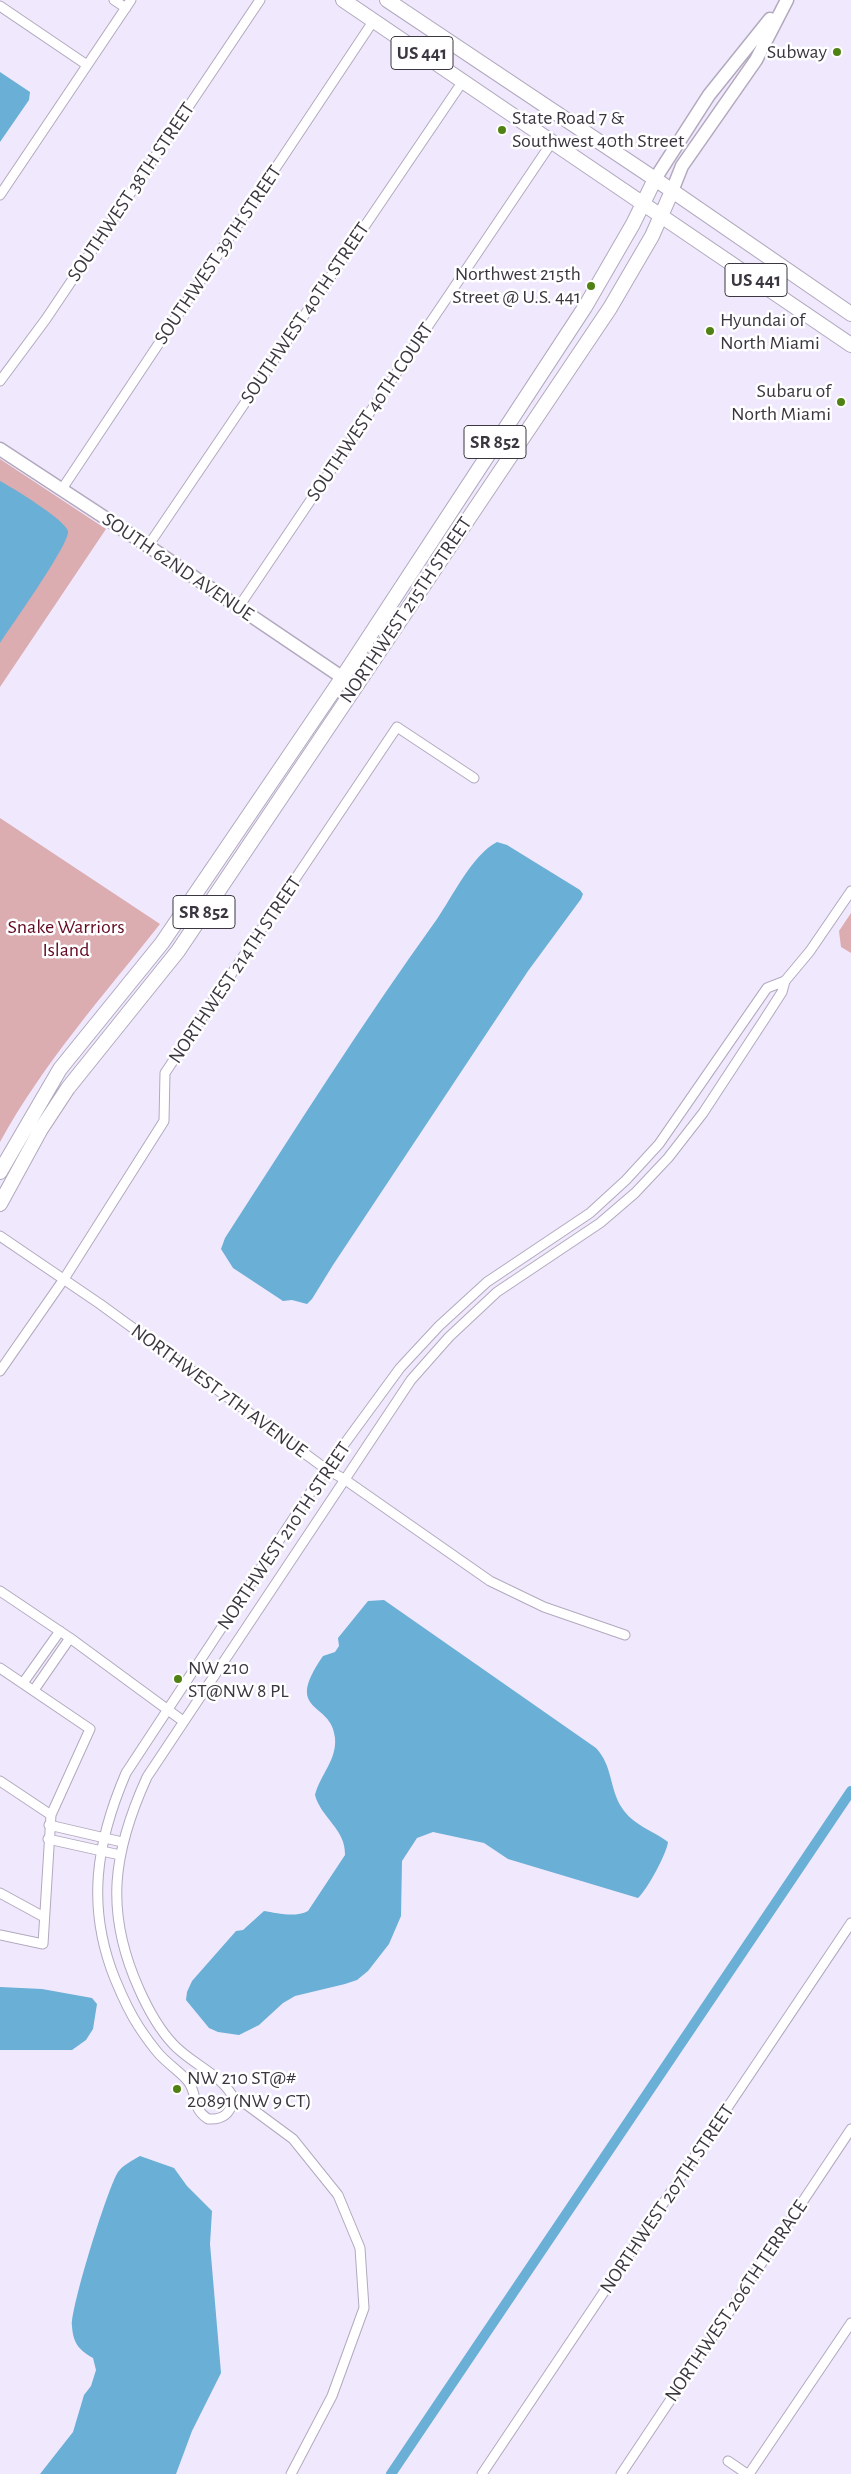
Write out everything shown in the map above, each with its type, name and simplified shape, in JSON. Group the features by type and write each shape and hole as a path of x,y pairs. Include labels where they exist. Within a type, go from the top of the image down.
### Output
{"main road":[{"name":"US 441","path":"343,0 851,345"},
{"name":"US 441","path":"387,0 655,178 851,314"},
{"name":"NORTHWEST 215TH STREET","path":"0,1172 60,1069 162,943 342,678 585,307 655,178"},
{"name":"NORTHWEST 215TH STREET","path":"0,1204 41,1129 68,1088 178,952 620,292 661,215 672,190"},
{"path":"520,404 537,416"}],"street":[{"path":"0,195 128,4 114,0"},
{"name":"SOUTHWEST 38TH STREET","path":"0,381 51,311 260,0"},
{"name":"NORTHWEST 215TH STREET","path":"655,178 709,95 786,0"},
{"name":"NORTHWEST 215TH STREET","path":"672,190 682,166 756,60 786,0"},
{"path":"0,6 86,65"},
{"name":"SOUTHWEST 39TH STREET","path":"62,489 374,20"},
{"name":"SOUTHWEST 40TH STREET","path":"148,546 463,81"},
{"name":"SOUTHWEST 40TH COURT","path":"238,608 552,142"},
{"name":"SOUTH 62ND AVENUE","path":"0,449 148,546 355,686"},
{"name":"NORTHWEST 214TH STREET","path":"0,1371 64,1279 164,1121 165,1073 397,727 474,778"},
{"name":"NORTHWEST 210TH STREET","path":"785,981 767,988 659,1144 626,1180 590,1213 487,1282 439,1326 400,1368 326,1469 126,1773 110,1810 103,1838 96,1893 99,1921 107,1958 123,1999 138,2025 159,2054 189,2082 200,2114 208,2119 224,2117 230,2111 234,2099 230,2090 172,2043 143,1998 128,1966 119,1924 116,1898 122,1842 130,1814 147,1777 411,1380 449,1337 497,1292 600,1223 635,1193 668,1158 702,1113 764,1020 782,992 785,981 810,952 851,891"},
{"name":"NORTHWEST 7TH AVENUE","path":"0,1236 64,1279 326,1469 344,1479 490,1581 544,1607 625,1635"},
{"path":"0,1590 70,1638 183,1722"},
{"path":"23,1683 60,1631"},
{"path":"34,1690 70,1638"},
{"path":"0,1668 90,1729 51,1815 48,1839 43,1944 0,1935"},
{"path":"0,1781 51,1815"},
{"path":"49,1825 122,1842"},
{"path":"48,1839 120,1856"},
{"path":"0,1893 44,1917"},
{"name":"NORTHWEST 207TH STREET","path":"482,2474 851,1923"},
{"path":"234,2099 247,2105 293,2139 338,2195 360,2248 364,2308 332,2396 291,2474"},
{"name":"NORTHWEST 206TH TERRACE","path":"621,2474 851,2129"},
{"path":"728,2461 748,2474 851,2323"}],"green space":[{"path":"0,459 106,529 0,687"},
{"name":"Snake Warriors Island","path":"0,818 160,924 55,1057 0,1142"},
{"path":"851,913 851,953 841,947 839,931"}],"water":[{"path":"0,72 30,92 29,100 0,142"},
{"path":"0,481 58,519 68,531 60,551 0,643"},
{"path":"497,842 507,845 580,890 583,894 581,899 528,971 312,1299 307,1304 292,1300 283,1301 233,1268 221,1249 225,1238 329,1077 471,866 479,856"},
{"path":"384,1600 596,1748 605,1762 615,1793 626,1814 668,1842 667,1847 651,1880 638,1898 508,1859 484,1843 433,1832 417,1838 402,1861 401,1916 389,1944 368,1971 357,1980 295,1996 283,2003 259,2025 239,2035 218,2032 209,2028 186,2000 192,1981 236,1931 243,1930 264,1911 292,1915 308,1911 345,1855 342,1838 322,1810 315,1795 331,1760 335,1738 332,1726 326,1717 312,1705 308,1698 307,1688 323,1656 335,1652 339,1646 338,1638 368,1601"},
{"path":"0,1987 42,1989 92,1998 97,2004 93,2029 86,2040 72,2050 0,2050"},
{"path":"140,2156 174,2168 187,2186 212,2211 210,2244 221,2373 192,2431 176,2474 40,2474 73,2432 84,2395 91,2386 96,2370 93,2358 80,2349 75,2341 72,2326 73,2315 90,2248 113,2182 120,2169"}],"waterway":[{"path":"391,2474 851,1791"}],"place":[{"name":"Subway","path":"837,52"},
{"name":"State Road 7 & Southwest 40th Street","path":"502,130"},
{"name":"Northwest 215th Street @ U.S. 441","path":"591,286"},
{"name":"Hyundai of North Miami","path":"710,331"},
{"name":"Subaru of North Miami","path":"841,402"},
{"name":"NW 210 ST@NW 8 PL","path":"178,1679"},
{"name":"NW 210 ST@# 20891(NW 9 CT)","path":"177,2089"}]}
